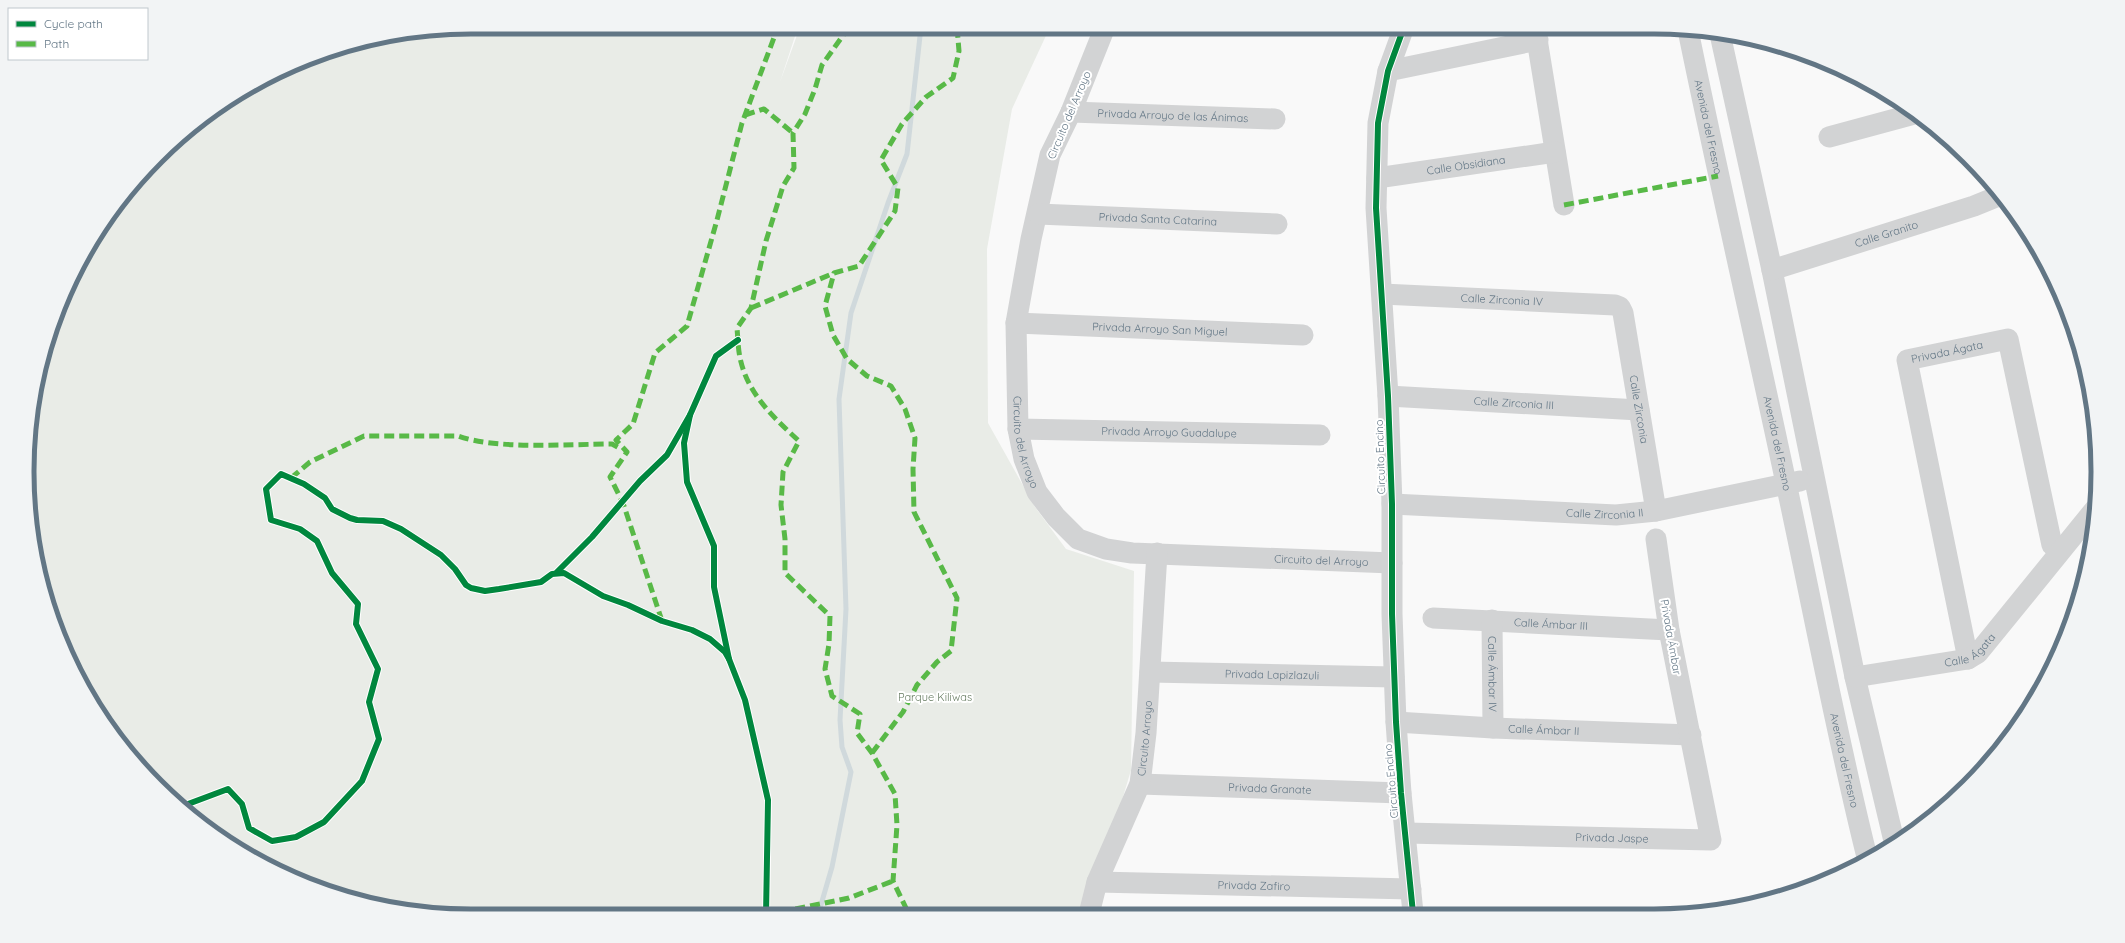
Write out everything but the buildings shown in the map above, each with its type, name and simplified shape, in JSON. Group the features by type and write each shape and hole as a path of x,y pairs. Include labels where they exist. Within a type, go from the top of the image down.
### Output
{"street":[{"name":"Circuito del Arroyo","path":"1102,34 1071,112 1050,155 1038,214 1031,239 1016,323 1018,429 1024,459 1037,492 1056,517 1078,539 1106,549 1132,553 1392,563"},
{"name":"Circuito Encino","path":"1401,34 1388,71 1378,123 1376,208 1388,396 1392,504 1396,722 1401,793 1413,909"},
{"path":"1388,71 1532,34"},
{"path":"1536,34 1564,205"},
{"name":"Avenida del Fresno","path":"1689,36 1718,176 1786,484 1836,731 1867,853"},
{"path":"1721,39 1772,270 1855,677 1893,837"},
{"name":"Privada Arroyo de las Ánimas","path":"1071,112 1274,119"},
{"path":"1829,137 1908,116"},
{"name":"Calle Obsidiana","path":"1376,178 1555,152"},
{"name":"Calle Granito","path":"1772,270 1974,206 1995,198"},
{"name":"Privada Santa Catarina","path":"1038,214 1277,224"},
{"name":"Calle Zirconia IV","path":"1382,294 1615,305 1620,307"},
{"name":"Calle Zirconia","path":"1620,307 1623,313 1656,511"},
{"name":"Privada Arroyo San Miguel","path":"1016,323 1303,335"},
{"name":"Privada Ágata","path":"1968,658 1907,360 2008,338 2051,554"},
{"name":"Calle Zirconia III","path":"1388,396 1639,410"},
{"name":"Privada Arroyo Guadalupe","path":"1018,429 1320,435"},
{"name":"Calle Zirconia II","path":"1392,504 1616,515 1656,511 1815,478"},
{"path":"2051,554 2088,516"},
{"name":"Privada Ámbar","path":"1656,539 1669,630 1691,734"},
{"name":"Circuito Arroyo","path":"1090,909 1098,882 1140,784 1146,733 1157,553"},
{"name":"Calle Ágata","path":"1855,677 1968,658 1978,653 2051,554"},
{"name":"Calle Ámbar III","path":"1433,618 1669,630"},
{"name":"Calle Ámbar IV","path":"1492,620 1493,728"},
{"name":"Privada Lapizlazuli","path":"1150,672 1394,677"},
{"name":"Calle Ámbar II","path":"1396,722 1493,728 1691,734"},
{"name":"Privada Jaspe","path":"1406,833 1710,840 1691,734"},
{"name":"Privada Granate","path":"1140,784 1401,793"},
{"name":"Privada Zafiro","path":"1098,882 1411,889"}],"green space":[{"name":"Parque Kiliwas","path":"472,34 796,34 780,82 797,34 1047,34 1012,109 987,249 988,423 1035,507 1066,549 1134,571 1131,770 1089,909 443,908 386,901 331,886 304,876 278,864 228,835 205,819 162,781 124,738 108,715 79,665 67,639 57,612 42,557 35,500 34,472 35,443 42,386 57,331 67,304 93,253 124,205 162,162 183,143 205,124 228,108 278,79 304,67 358,49 386,42 414,38"}],"waterway":[{"path":"820,909 832,867 851,772 842,747 840,720 846,609 839,399 851,313 888,203 907,154 920,34"}],"marked path":[{"path":"662,621 623,503 610,477 627,452 616,440 633,424 655,353 687,326 717,220 742,123 775,34"},
{"path":"844,34 822,65 815,89 805,114 793,133 794,168 783,186 766,241 751,308 737,328 740,358 750,385 764,406 799,441 783,472 781,505 785,539 785,573 830,616 829,644 825,669 832,696 860,714 857,733 872,753 895,794 897,825 893,881 906,909"},
{"path":"872,753 903,712 917,685 937,662 951,651 957,598 914,512 913,469 915,438 905,409 891,386 867,376 847,359 833,335 825,306 834,273 859,266 895,211 898,188 881,160 902,124 926,97 953,78 959,51 958,34"},
{"path":"745,115 764,109 793,133"},
{"path":"1564,205 1718,176"},
{"path":"751,308 834,273"},
{"path":"291,478 310,462 364,436 458,436 492,443 513,445 612,444 621,449"},
{"path":"795,909 849,898 893,881"}],"cycle path":[{"path":"1401,34 1388,71 1378,123 1376,208 1388,396 1392,504 1392,614 1396,722 1401,793 1413,909"},
{"path":"557,572 592,537 640,481 667,455 690,415 716,356 738,340"},
{"path":"690,415 684,443 687,482 714,546 714,587 729,659 745,700 768,800 766,909"},
{"path":"188,804 228,789 242,804 249,828 272,841 296,837 324,822 362,781 379,739 369,702 378,669 356,624 358,604 332,573 317,541 300,529 271,520 266,489 281,474 304,484 325,498 332,509 350,518 357,520 383,521 401,529 441,555 455,569 466,585 471,588 485,591 499,589 541,582 552,574 564,573 603,596 628,605 662,621 692,630 710,639 725,652 729,659"}]}
